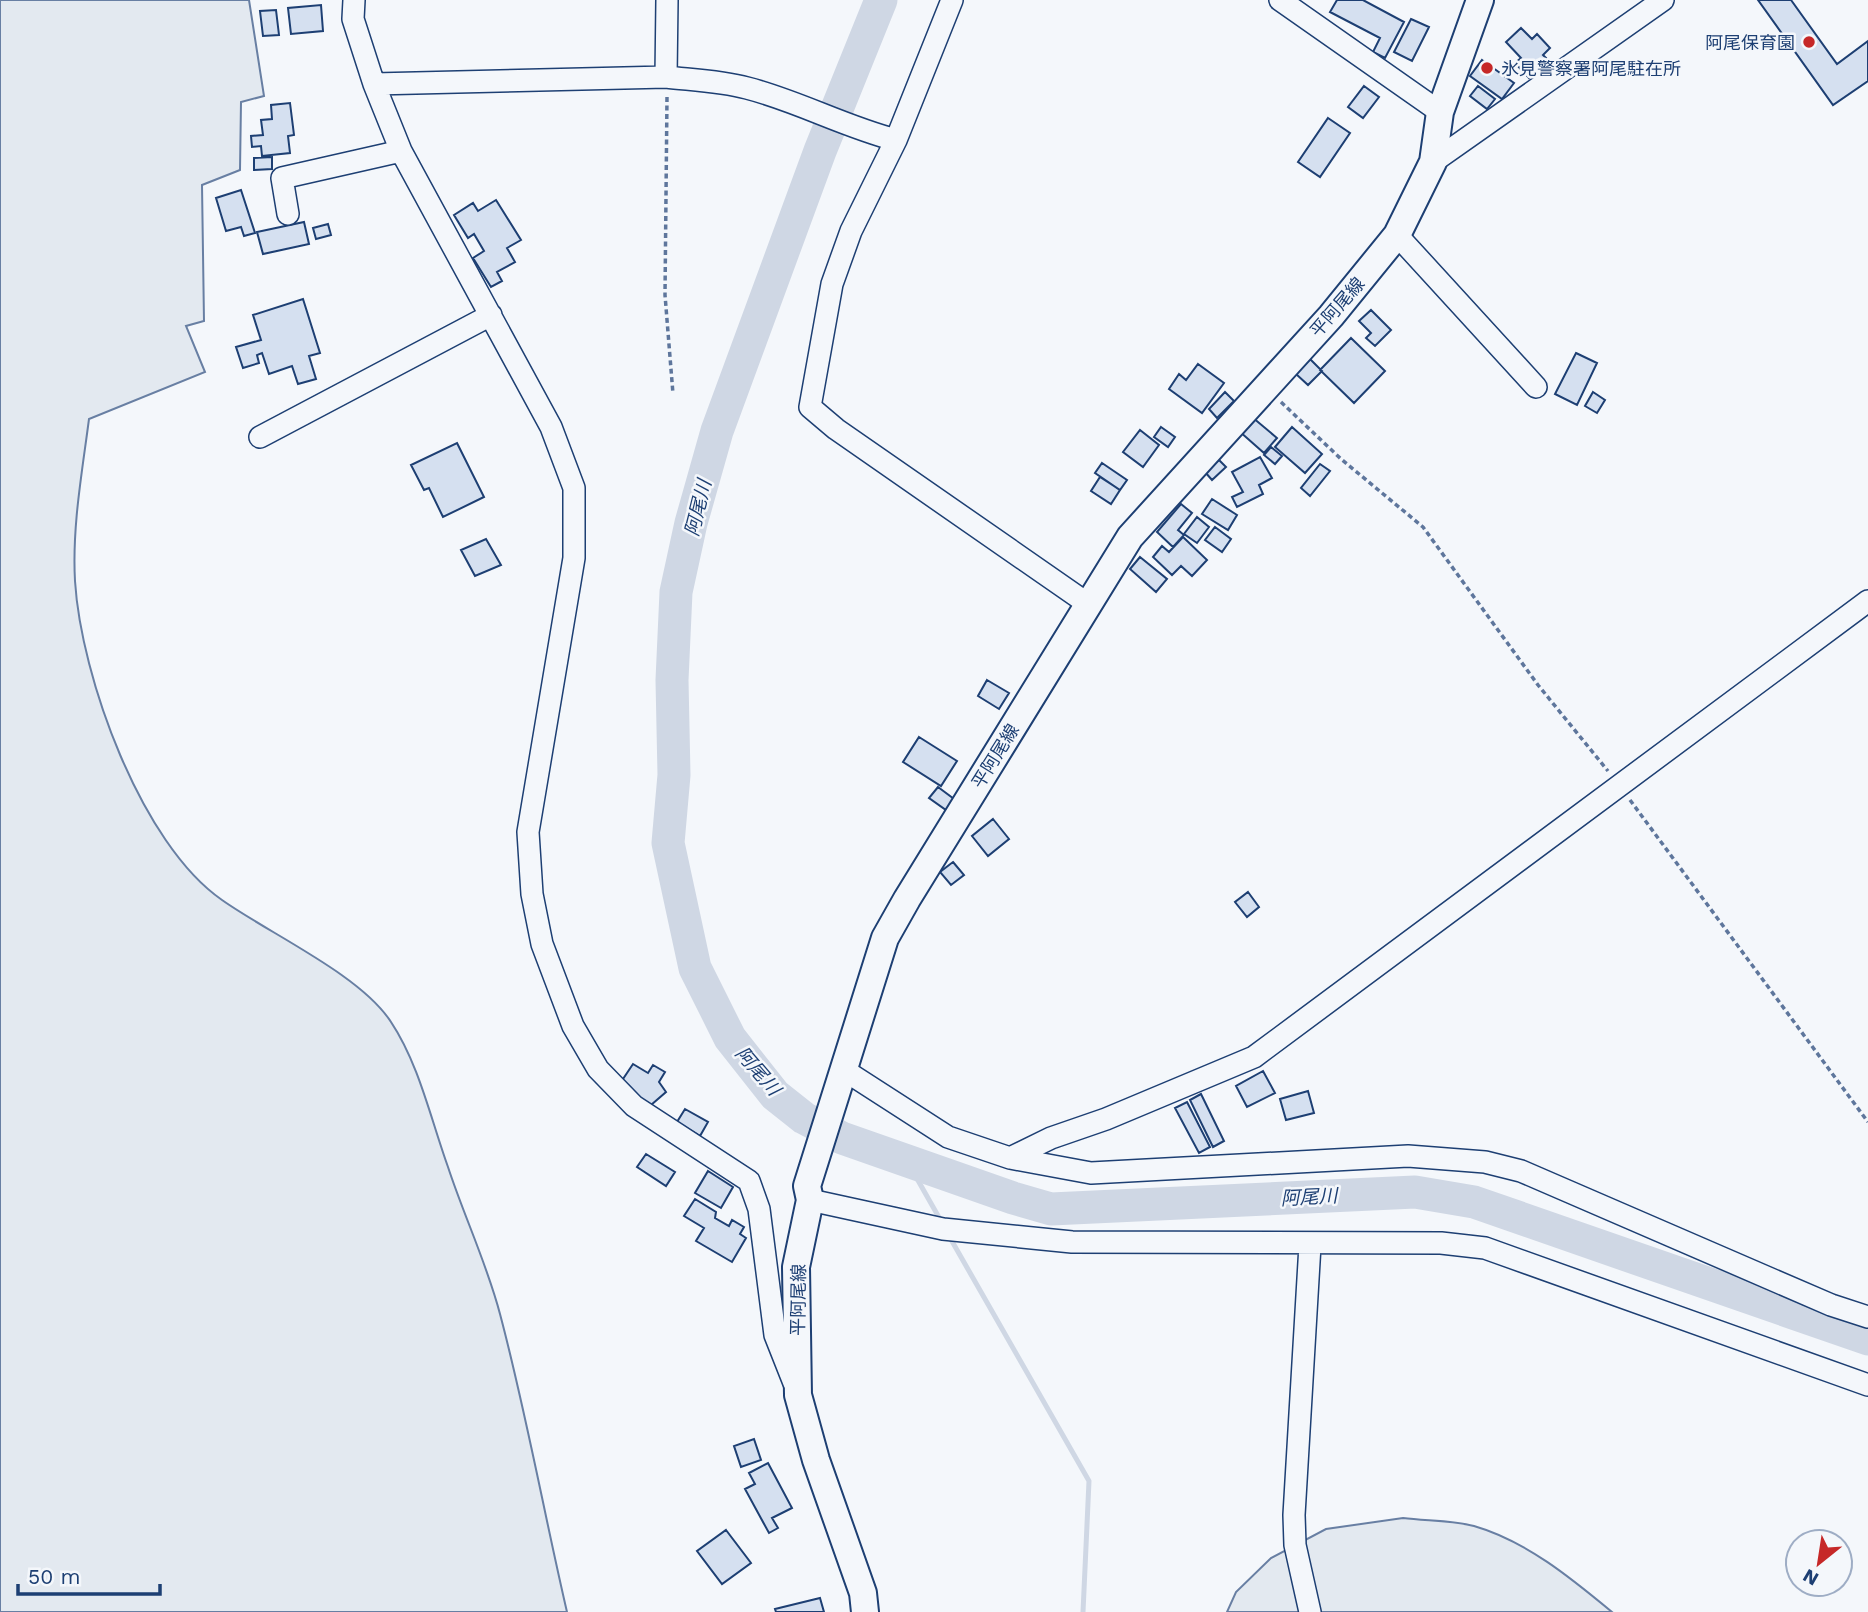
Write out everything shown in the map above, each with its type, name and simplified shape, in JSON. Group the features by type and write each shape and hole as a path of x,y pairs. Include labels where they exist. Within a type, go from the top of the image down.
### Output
{"main road":[{"name":"平阿尾線","path":"865,1612 863,1592 816,1460 798,1395 796,1267 808,1193 885,938 1088,604 1144,519 1331,316 1397,235 1433,162 1440,112 1480,0"}],"street":[{"path":"354,0 353,19 374,84 401,151 551,427 574,488 575,558 528,832 532,894 542,944 573,1027 598,1069 634,1106 749,1181 759,1209 775,1335 798,1395"},
{"path":"666,77 667,0"},
{"path":"951,0 896,140 850,231 832,284 810,407 836,429 1088,604"},
{"path":"1280,0 1440,112"},
{"path":"1433,162 1663,0"},
{"path":"374,84 666,77 748,88 857,130 896,140"},
{"path":"289,214 282,178 401,151"},
{"path":"1397,235 1536,387"},
{"path":"260,436 491,315"},
{"path":"1010,1158 1051,1138 1106,1119 1254,1057 1868,601"},
{"path":"842,1076 948,1137 1010,1158 1091,1173 1408,1156 1485,1162 1521,1171 1830,1305 1868,1317"},
{"path":"808,1193 943,1229 1072,1242 1310,1245 1441,1243 1485,1248 1868,1385"},
{"path":"1310,1245 1294,1515 1295,1545 1310,1612"}],"path":[{"path":"666,77 665,295 673,394"},
{"path":"1265,388 1341,458 1423,527 1538,685 1619,785 1868,1122"}],"shaded area":[{"path":"0,0 249,0 264,96 241,102 240,170 202,185 204,321 186,326 205,372 89,419 75,540 75,581 80,620 89,663 120,756 141,800 166,840 193,874 222,900 359,988 377,1005 401,1038 417,1074 495,1295 567,1612 0,1612"},
{"path":"1403,1518 1474,1526 1512,1541 1547,1562 1612,1612 1227,1612 1236,1592 1271,1558 1326,1529"}],"building":[{"path":"1337,0 1363,0 1404,22 1385,58 1373,52 1380,38 1330,12"},
{"path":"1758,0 1791,0 1837,64 1868,41 1868,81 1833,105"},
{"path":"321,5 323,31 291,34 288,8"},
{"path":"276,10 279,35 263,36 260,11"},
{"path":"1411,19 1429,27 1412,61 1394,52"},
{"path":"1521,28 1532,39 1537,34 1550,48 1543,55 1548,60 1529,78 1515,63 1521,58 1506,42"},
{"path":"1482,60 1514,83 1502,99 1470,76"},
{"path":"1364,86 1379,97 1363,118 1348,107"},
{"path":"1478,86 1495,99 1487,109 1470,96"},
{"path":"290,103 294,135 288,136 290,153 262,156 261,146 252,147 251,136 263,135 261,120 272,119 271,105"},
{"path":"1328,118 1350,133 1320,177 1298,162"},
{"path":"272,157 272,169 254,170 254,158"},
{"path":"241,190 255,233 244,236 241,227 226,231 216,198"},
{"path":"496,200 521,240 507,248 515,262 497,272 502,281 491,287 473,258 484,251 474,234 468,238 454,215 473,203 478,211"},
{"path":"304,222 309,244 263,254 257,232"},
{"path":"328,224 331,235 316,239 313,228"},
{"path":"303,299 320,353 309,356 316,379 298,384 292,366 269,374 262,353 257,355 259,363 243,368 236,347 261,340 253,315"},
{"path":"1371,310 1391,330 1375,346 1366,338 1371,333 1359,321"},
{"path":"1351,338 1385,371 1354,403 1320,370"},
{"path":"1576,353 1597,363 1577,405 1555,394"},
{"path":"1310,359 1322,371 1308,385 1296,374"},
{"path":"1198,364 1224,383 1202,413 1169,389 1179,374 1186,380"},
{"path":"1225,392 1234,401 1217,418 1209,409"},
{"path":"1593,392 1605,400 1597,413 1585,406"},
{"path":"1252,417 1277,438 1264,453 1239,431"},
{"path":"1161,427 1175,437 1168,447 1154,437"},
{"path":"1292,427 1322,454 1305,473 1275,447"},
{"path":"1140,430 1159,445 1143,467 1123,452"},
{"path":"457,443 484,497 443,517 429,488 424,490 411,465"},
{"path":"1271,447 1282,456 1275,464 1264,455"},
{"path":"1260,457 1272,478 1259,485 1263,494 1237,507 1232,497 1243,492 1232,472"},
{"path":"1219,460 1226,467 1212,480 1205,472"},
{"path":"1102,463 1127,480 1120,490 1095,473"},
{"path":"1320,464 1330,471 1310,496 1301,488"},
{"path":"1100,477 1120,490 1111,504 1091,491"},
{"path":"1212,499 1237,515 1228,530 1202,514"},
{"path":"1181,504 1192,513 1178,530 1184,535 1173,547 1157,532"},
{"path":"1197,517 1209,527 1197,543 1184,534"},
{"path":"1215,527 1231,539 1222,552 1205,540"},
{"path":"1183,537 1207,560 1192,576 1181,566 1172,575 1153,557 1162,546 1169,552"},
{"path":"486,539 501,565 475,576 461,550"},
{"path":"1140,557 1167,579 1156,592 1130,569"},
{"path":"987,680 1009,693 999,709 978,696"},
{"path":"919,737 957,761 941,786 903,762"},
{"path":"938,787 954,799 946,810 929,798"},
{"path":"993,819 1009,839 988,856 972,836"},
{"path":"953,862 964,875 951,885 940,872"},
{"path":"1248,892 1259,907 1247,917 1235,902"},
{"path":"633,1064 648,1073 653,1065 665,1072 659,1082 666,1092 651,1105 619,1085"},
{"path":"1263,1071 1275,1093 1247,1107 1236,1086"},
{"path":"1308,1091 1314,1113 1286,1120 1280,1099"},
{"path":"1201,1094 1224,1141 1213,1147 1190,1100"},
{"path":"1187,1102 1210,1147 1199,1153 1175,1108"},
{"path":"685,1109 708,1122 700,1136 677,1122"},
{"path":"646,1154 675,1172 666,1186 637,1167"},
{"path":"708,1171 733,1187 721,1208 695,1193"},
{"path":"695,1199 716,1212 715,1218 729,1226 732,1220 744,1227 740,1234 746,1238 732,1262 696,1241 704,1228 684,1216"},
{"path":"754,1439 761,1460 741,1467 734,1446"},
{"path":"768,1463 792,1508 772,1518 778,1528 769,1533 745,1489 755,1484 749,1473"},
{"path":"726,1530 751,1563 722,1584 697,1551"},
{"path":"820,1598 824,1612 776,1612 775,1609"}],"waterway":[{"name":"阿尾川","path":"881,0 820,151 717,431 691,523 676,592 672,680 674,775 668,843 695,968 730,1038 775,1095 804,1118 842,1138 1051,1209 1415,1192 1474,1202 1868,1339"},
{"path":"907,1161 941,1221"},
{"path":"949,1236 1089,1481 1083,1612"}],"place":[{"name":"阿尾保育園","path":"1809,42"},
{"name":"氷見警察署阿尾駐在所","path":"1487,68"}]}
